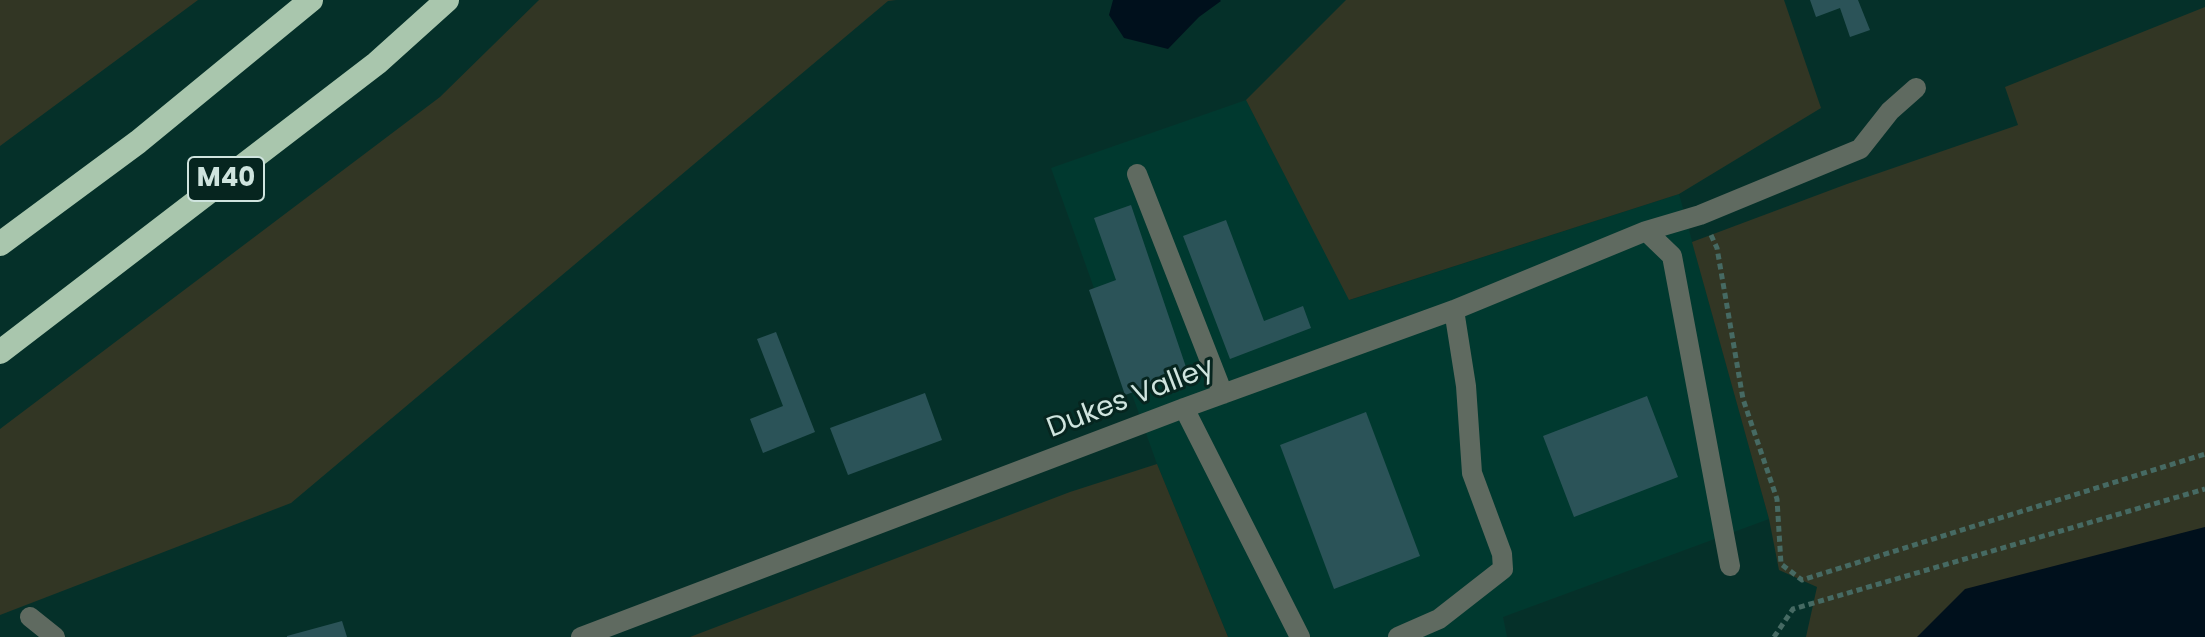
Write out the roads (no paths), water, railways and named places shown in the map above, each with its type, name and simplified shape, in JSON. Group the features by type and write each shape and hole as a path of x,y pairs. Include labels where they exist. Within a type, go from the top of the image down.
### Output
{"highway":[{"path":"0,244 138,142 311,0"},
{"name":"M40","path":"0,352 377,63 447,0"}],"street":[{"name":"Dukes Valley","path":"581,637 1184,408 1454,310 1646,231 1700,215 1860,149 1890,111 1916,88"},
{"path":"1137,174 1223,394"},
{"path":"1646,231 1672,256 1730,566"},
{"path":"1398,637 1439,619 1503,569 1502,554 1472,473 1466,386 1454,310"},
{"path":"1184,408 1300,637"},
{"path":"30,617 55,637"}],"water":[{"path":"1113,0 1221,1 1199,17 1168,49 1124,38 1109,15"},
{"path":"2205,527 2205,637 1917,637 1965,589"}]}
